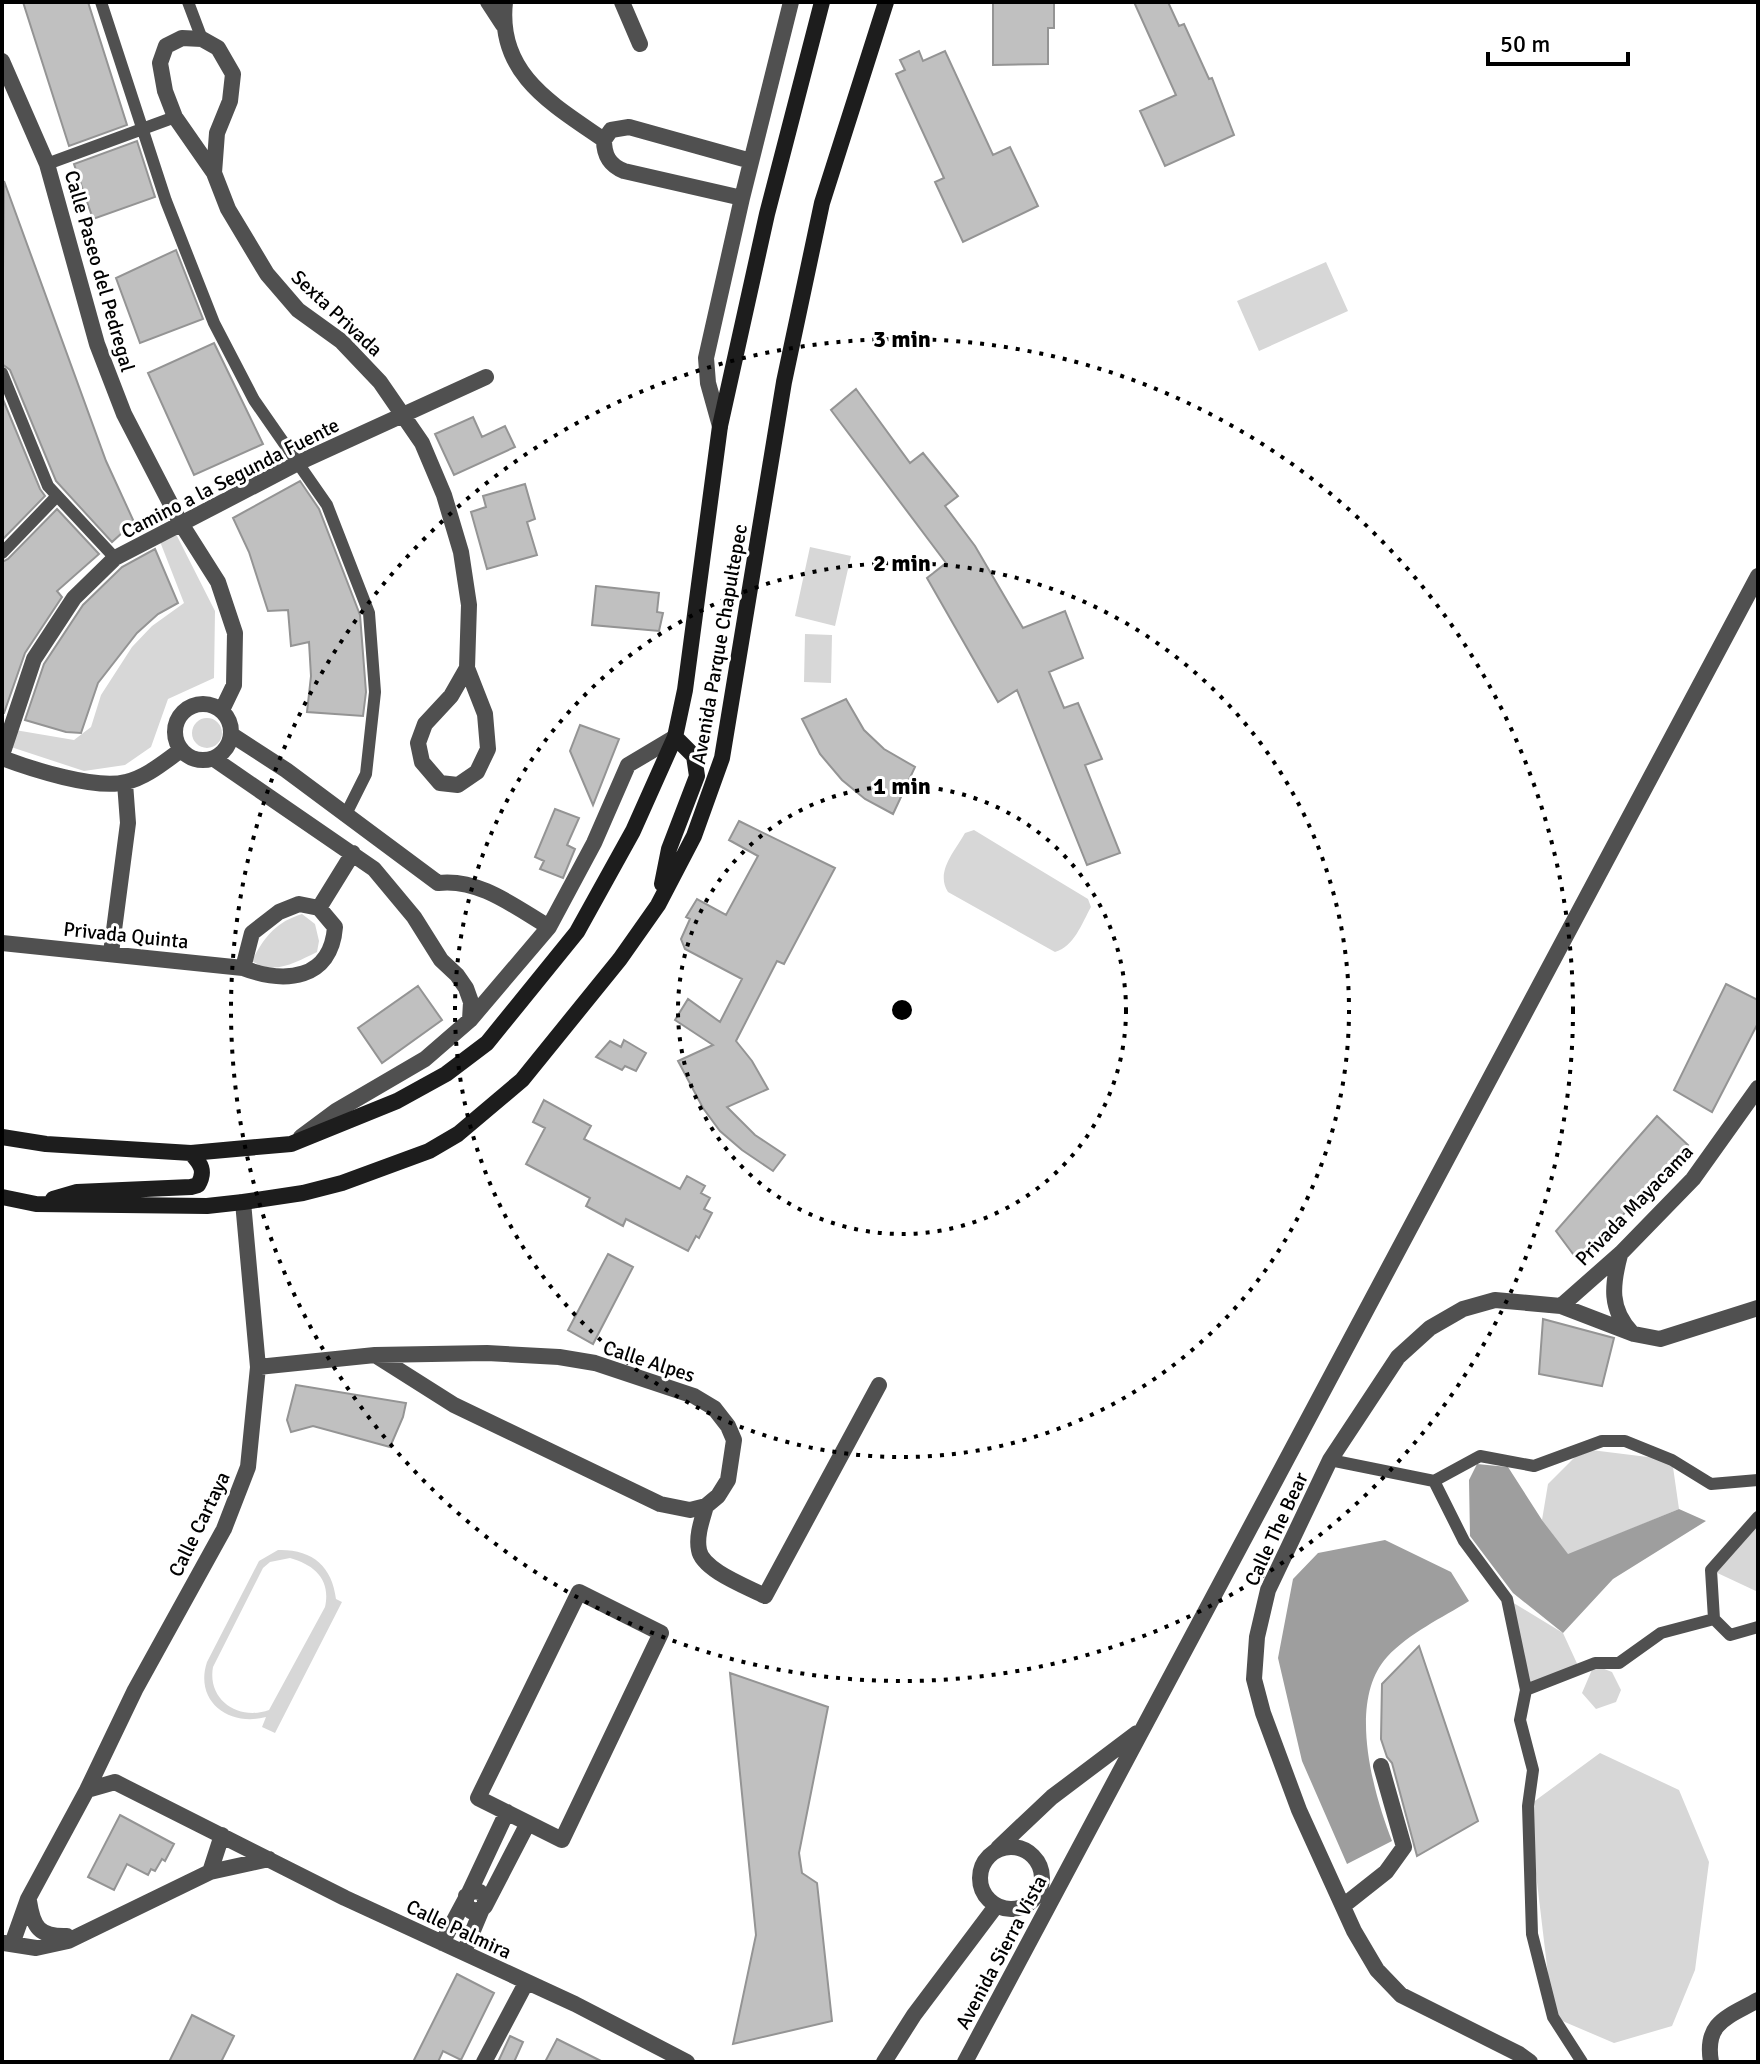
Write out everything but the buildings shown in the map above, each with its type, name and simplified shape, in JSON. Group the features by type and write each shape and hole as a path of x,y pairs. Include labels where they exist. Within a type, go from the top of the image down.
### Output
{"main road":[{"name":"Avenida Parque Chapultepec","path":"2,1137 46,1144 191,1153 291,1144 397,1101 446,1074 487,1043 577,932 633,831 675,737 685,690 720,426 767,214 822,2"},
{"name":"Avenida Parque Chapultepec","path":"2,1197 36,1204 207,1206 303,1193 342,1183 429,1151 458,1134 522,1080 620,959 658,905 694,836 722,758 784,382 819,218 886,2"},
{"path":"658,905 669,849 697,776 694,756 675,737"},
{"path":"36,1204 77,1192 198,1185 203,1172 191,1153"}],"street":[{"path":"101,2 166,201 214,323 254,400 327,505 369,613 375,692 366,774 345,816"},
{"path":"188,2 202,39"},
{"path":"488,2 503,25 514,62 526,80 604,140"},
{"path":"503,25 505,2"},
{"path":"622,2 640,44"},
{"path":"720,426 708,383 706,358 791,2"},
{"name":"Sexta Privada","path":"214,173 217,133 230,101 233,74 218,48 202,39 182,38 166,46 160,63 165,91 175,117 214,173 228,209 267,274 298,310 341,341 380,382 422,443 444,495 461,552 469,605 467,668 485,714 488,749 477,772 458,785 440,783 422,762 418,743 425,724 451,696 467,668"},
{"name":"Calle Paseo del Pedregal","path":"2,61 47,164 97,344 124,414 180,522 218,582 235,633 234,685 222,710"},
{"path":"47,164 175,117"},
{"path":"742,198 624,171 610,163 604,140 611,130 629,127 751,161"},
{"path":"2,373 48,486 115,558"},
{"name":"Camino a la Segunda Fuente","path":"2,757 34,659 74,598 115,558 300,462 486,377"},
{"path":"2,553 57,496"},
{"name":"Avenida Sierra Vista","path":"965,2062 1758,576"},
{"path":"199,703 211,704 228,717 232,735 223,753 214,759 196,760 181,750 175,739 175,727 187,707 199,703"},
{"path":"232,735 286,770 438,883 461,882 485,890 549,927"},
{"path":"291,1144 336,1111 425,1059 470,1020 549,927 594,843 628,765 675,737"},
{"path":"2,757 32,769 89,782 125,783 155,769 181,750"},
{"path":"214,759 374,869 414,917 441,960 466,988 471,1002 470,1020"},
{"path":"267,793 286,770"},
{"path":"111,953 128,823 125,783"},
{"path":"374,869 389,848"},
{"path":"243,968 252,933 279,912 299,904 319,908 353,853"},
{"name":"Privada Quinta","path":"3,941 243,968 261,975 292,978 326,960 334,943 335,927 319,908"},
{"name":"Privada Mayacama","path":"1561,1306 1621,1253 1693,1179 1758,1088"},
{"name":"Calle Cartaya","path":"7,1944 135,1690 224,1529 244,1480 258,1367 243,1202"},
{"path":"1621,1253 1612,1282 1614,1301 1621,1321 1634,1334"},
{"name":"Calle The Bear","path":"1530,2062 1401,1995 1367,1956 1299,1810 1263,1713 1254,1679 1257,1637 1268,1590 1330,1460 1398,1357 1430,1328 1463,1309 1495,1300 1561,1306 1634,1334 1660,1339 1758,1308"},
{"name":"Calle Alpes","path":"258,1367 375,1355 487,1353 559,1357 595,1363 694,1396 714,1408 728,1426 734,1440 728,1480 718,1496 706,1506"},
{"path":"375,1355 454,1405 660,1504 690,1510 706,1506 698,1538 699,1554 708,1566 765,1596 879,1385"},
{"path":"1330,1460 1434,1481 1480,1456 1534,1466 1602,1441 1625,1441 1672,1460 1711,1484 1758,1480"},
{"path":"1434,1481 1464,1541 1507,1599 1526,1690 1520,1720 1533,1770 1528,1806 1532,1934 1553,2017 1582,2062"},
{"path":"1758,1517 1711,1570 1714,1619 1730,1635 1758,1627"},
{"path":"579,1592 661,1633 562,1840 528,1823 478,1798 579,1592"},
{"path":"1526,1690 1595,1663 1619,1663 1661,1633 1714,1619"},
{"path":"994,1851 1010,1846 1030,1852 1037,1860 1042,1881 1040,1891 1025,1906 1016,1909 996,1906 988,1899 979,1881 983,1861 1052,1797 1144,1728"},
{"path":"106,1749 115,1782"},
{"path":"1343,1906 1386,1872 1404,1847 1381,1766"},
{"path":"87,1790 115,1782 269,1859"},
{"path":"442,1943 507,1812"},
{"path":"464,1952 528,1823"},
{"path":"210,1872 222,1835"},
{"path":"7,1944 36,1948 68,1941 210,1872 269,1859"},
{"name":"Calle Palmira","path":"269,1859 345,1898 575,2004 687,2062"},
{"path":"467,1897 471,1911 484,1907"},
{"path":"28,1899 36,1926 47,1935 79,1936"},
{"path":"884,2062 914,2015 996,1906"},
{"path":"484,2062 526,1983"},
{"path":"1711,2062 1708,2044 1712,2031 1723,2020 1758,2000"}],"shaded area":[{"path":"1326,262 1348,311 1259,351 1237,301"},
{"path":"175,532 215,611 214,678 168,699 151,747 125,765 84,771 11,747 15,730 74,740 91,727 101,695 132,647 152,626 184,603 159,539"},
{"path":"810,547 851,556 835,626 795,616"},
{"path":"805,634 832,635 831,683 804,682"},
{"path":"207,718 218,722 222,733 218,744 207,748 196,744 192,733 196,722"},
{"path":"974,830 1088,899 1091,907 1077,934 1062,949 1055,952 948,892 945,869 965,833"},
{"path":"302,914 315,924 319,941 317,952 277,967 252,961 272,932 285,921"},
{"path":"1583,1449 1672,1460 1679,1509 1568,1555 1542,1520 1548,1484"},
{"path":"1477,1464 1508,1467 1568,1554 1679,1509 1706,1521 1613,1579 1563,1633 1513,1593 1470,1536 1469,1480"},
{"path":"1758,1517 1758,1592 1711,1570"},
{"path":"1385,1540 1451,1572 1469,1601 1405,1641 1387,1657 1375,1676 1368,1697 1367,1747 1378,1798 1392,1841 1347,1864 1302,1761 1278,1658 1293,1579 1318,1553"},
{"path":"278,1550 310,1556 325,1569 336,1599 342,1602 275,1733 262,1727 266,1717 239,1718 218,1708 210,1699 204,1676 207,1662 259,1561","holes":["290,1558 314,1569 319,1575 326,1589 325,1607 269,1710 258,1713 237,1710 220,1698 212,1679 213,1667 263,1568 270,1562"]},
{"path":"1507,1599 1563,1633 1580,1670 1526,1690"},
{"path":"1594,1665 1612,1672 1621,1690 1616,1702 1596,1709 1582,1693"},
{"path":"1600,1753 1679,1790 1709,1862 1695,1970 1672,2026 1614,2043 1553,2017 1528,1806"}]}
